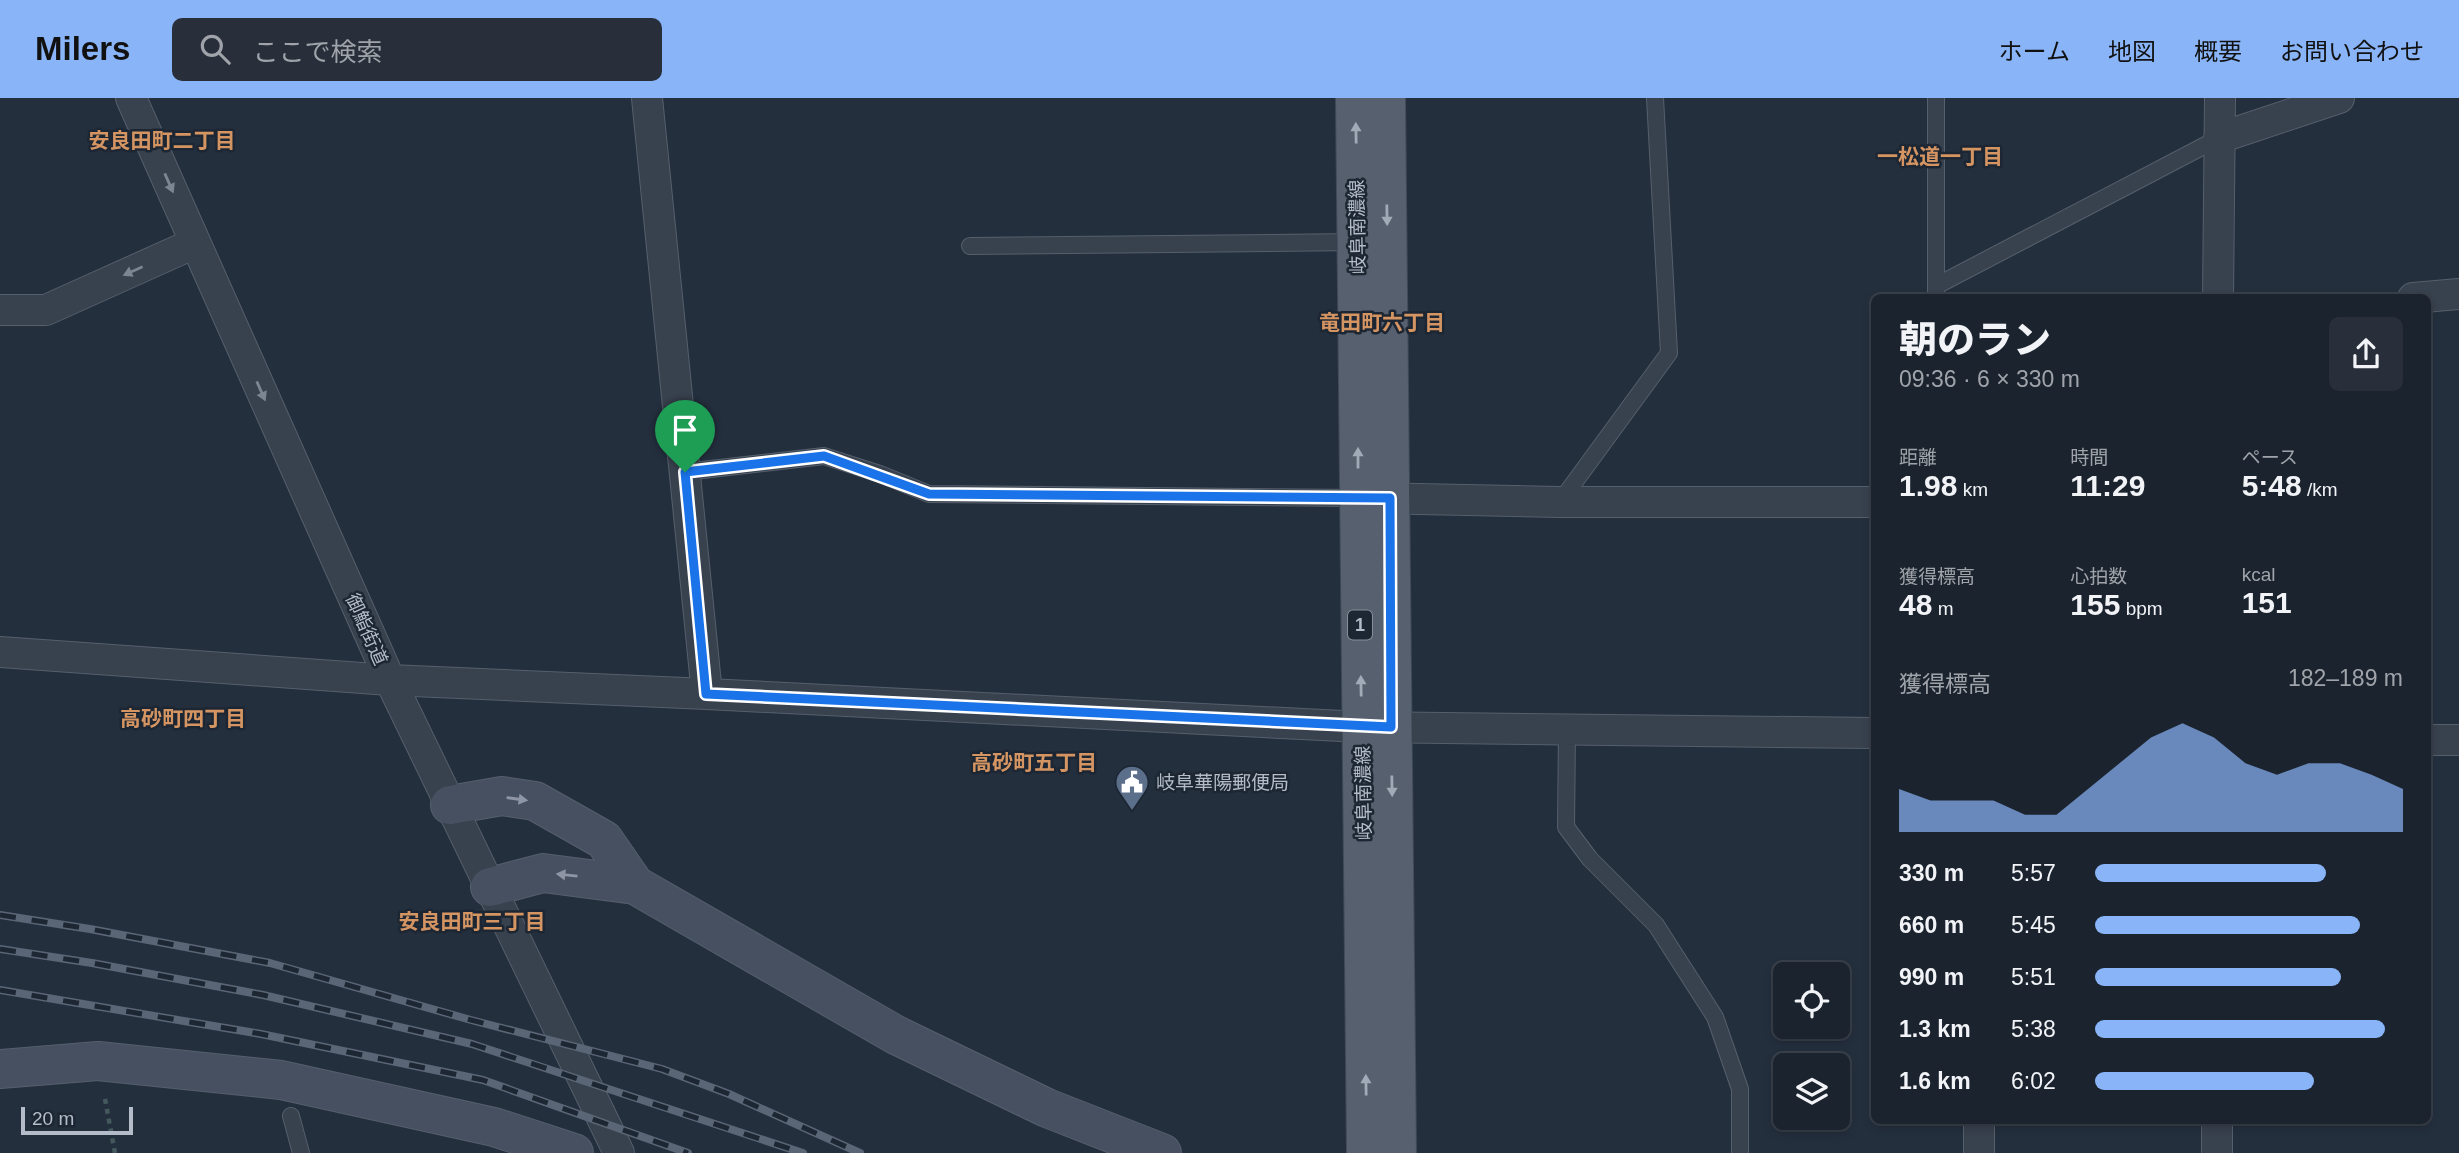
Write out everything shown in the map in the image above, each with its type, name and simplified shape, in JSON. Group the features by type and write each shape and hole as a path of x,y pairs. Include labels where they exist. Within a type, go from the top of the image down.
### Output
{"main road":[{"name":"岐阜南濃線","path":"1355,98 1357,242 1374,498"},
{"name":"岐阜南濃線","path":"1385,98 1374,498 1377,727 1397,1153"},
{"name":"岐阜南濃線","path":"1366,1153 1377,727"}],"street":[{"name":"御鮨街道","path":"131,98 390,680 619,1153"},
{"path":"647,98 706,694"},
{"path":"2218,294 2220,98"},
{"path":"2219,138 2339,98"},
{"path":"0,310 46,310 195,243"},
{"path":"2431,296 2459,294"},
{"path":"1374,498 1559,502 1871,502"},
{"path":"0,652 390,680 1377,727 1871,733"},
{"path":"2431,740 2459,740"},
{"path":"450,805 502,796 535,801 604,840 635,885"},
{"path":"490,887 543,873 635,885 896,1035 1047,1108 1162,1153"},
{"path":"0,1069 98,1061 281,1080 494,1127 575,1153"},
{"path":"1979,1124 1979,1153"},
{"path":"2217,1124 2217,1153"}],"lane":[{"path":"1559,502 1669,353 1655,98"},
{"path":"1936,98 1936,292 2219,138"},
{"path":"970,246 1357,242"},
{"path":"685,472 824,456 929,494 1374,498"},
{"path":"1567,730 1566,827 1591,859 1656,925 1716,1017 1740,1088 1740,1153"},
{"path":"292,1116 301,1153"}],"path":[{"path":"98,1061 116,1153"}],"railway":[{"path":"0,915 270,963 471,1020 662,1069 729,1094 860,1153"},
{"path":"0,949 263,995 472,1044 803,1153"},
{"path":"0,990 261,1034 483,1080 688,1153"}],"place":[{"name":"岐阜華陽郵便局","path":"1132,812"}],"district":[{"name":"安良田町二丁目","path":"162,141"},
{"name":"一松道一丁目","path":"1940,157"},
{"name":"竜田町六丁目","path":"1382,323"},
{"name":"高砂町四丁目","path":"183,719"},
{"name":"高砂町五丁目","path":"1034,763"},
{"name":"安良田町三丁目","path":"472,922"}],"route":[{"path":"824,456 880,474 929,494 1390,498 1391,727 706,694 685,472 824,456"}]}
